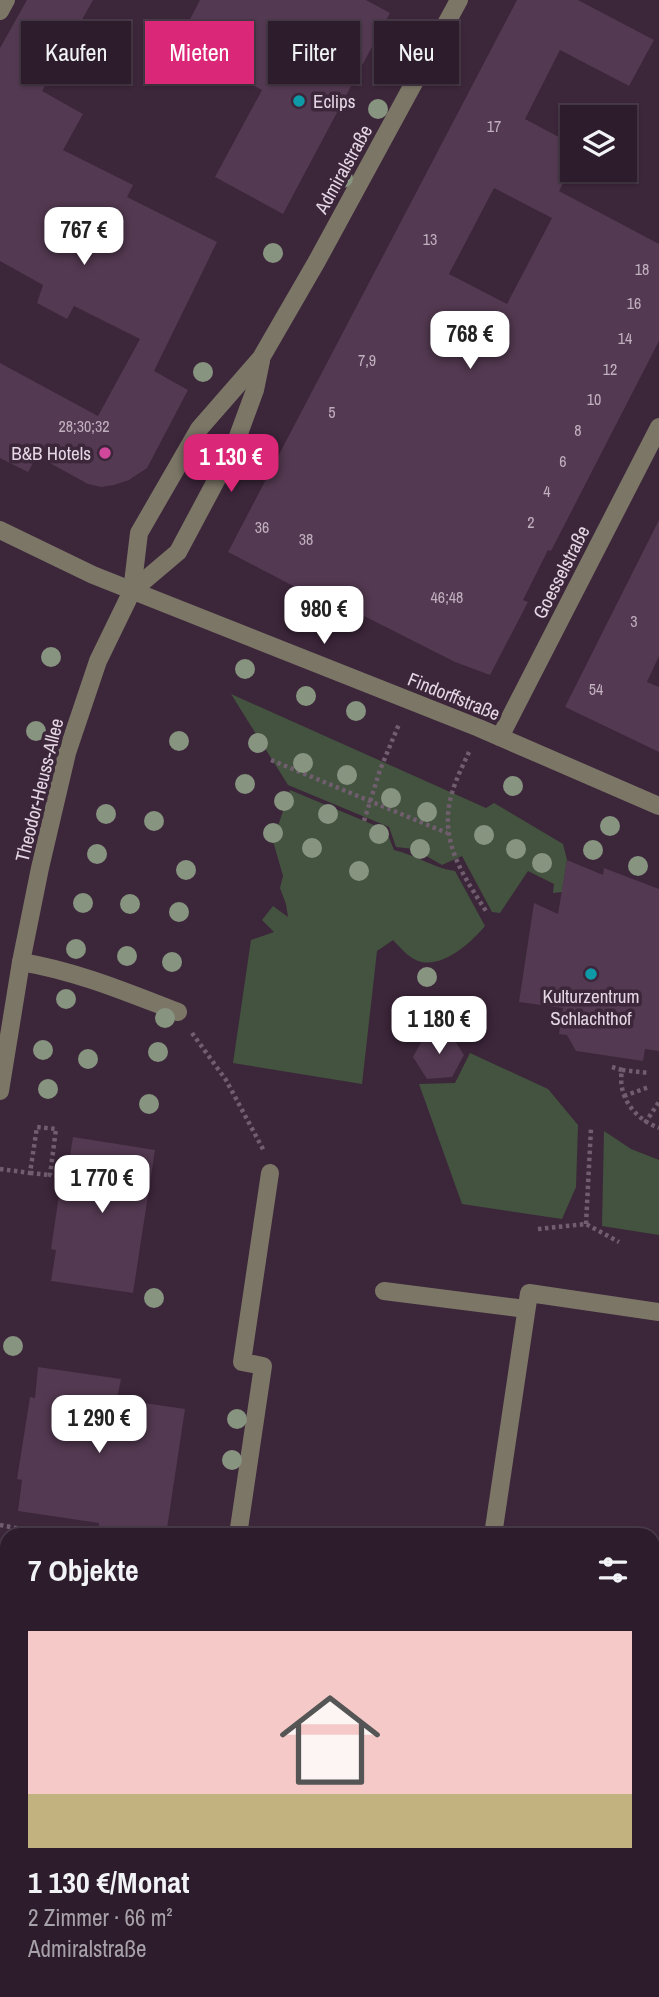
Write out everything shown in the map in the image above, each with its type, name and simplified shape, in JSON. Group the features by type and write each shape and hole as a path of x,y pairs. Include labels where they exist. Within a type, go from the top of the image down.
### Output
{"street":[{"path":"0,11 6,0"},
{"name":"Admiralstraße","path":"132,591 139,533 199,429 261,358 459,0"},
{"name":"Admiralstraße","path":"132,591 178,552 234,447 255,390 261,358"},
{"name":"Goesselstraße","path":"500,737 659,427"},
{"name":"Findorffstraße","path":"0,530 132,591 479,728 659,806"},
{"name":"Theodor-Heuss-Allee","path":"0,1091 21,962 67,753 98,662 132,591"},
{"path":"21,962 94,979 178,1012"},
{"path":"239,1528 263,1366 242,1363 270,1173"},
{"path":"384,1290 526,1310"},
{"path":"494,1528 529,1293 659,1312"}],"path":[{"path":"364,821 369,800 409,701"},
{"path":"479,728 451,794 447,833 462,878 486,911"},
{"path":"271,760 447,833"},
{"path":"178,1012 226,1080 270,1163 270,1173"},
{"path":"612,1068 649,1073"},
{"path":"622,1070 624,1096 633,1111 645,1123 659,1128"},
{"path":"624,1096 649,1087"},
{"path":"645,1123 659,1102"},
{"path":"30,1173 37,1127 56,1129 50,1175"},
{"path":"586,1223 591,1128"},
{"path":"0,1169 62,1177"},
{"path":"538,1228 586,1223 619,1242"}],"green space":[{"path":"231,694 486,808 494,803 563,844 567,860 562,892 553,893 554,884 528,871 500,913 492,912 462,856 442,865 414,849 396,847 389,827 288,785"},
{"path":"290,790 386,830 394,850 455,871 485,926 463,948 433,962 414,959 393,940 377,951 362,1084 233,1063 251,940 274,932 262,920 273,906 288,917 280,888 283,876 273,841"},
{"path":"470,1053 548,1089 578,1125 576,1187 562,1219 462,1204 419,1084 455,1083"},
{"path":"604,1131 631,1149 659,1160 659,1235 602,1226"}],"building":[{"path":"27,0 93,0 81,21 21,21 21,84 46,84 42,91 83,114 63,150 133,185 127,197 217,242 154,371 188,390 147,468 129,480 114,485 101,487 88,484 37,456 28,472 0,458 0,363 98,416 140,339 74,306 67,319 37,303 43,285 0,261 0,48"},
{"name":"Eclips","path":"200,0 366,0 390,13 386,21 374,21 374,43 360,69 360,21 268,21 268,84 352,84 283,214 215,177 262,90 251,84 254,84 254,21 189,21"},
{"path":"517,0 578,0 654,40 629,86 560,50 525,119 560,138 560,182 564,182 559,191 659,244 659,341 551,551 548,550 523,600 528,602 490,675 455,662 364,616 299,589 228,552","holes":["494,188 552,218 507,304 449,274"]},
{"path":"659,520 659,656 647,682 659,687 659,752 565,707"},
{"name":"Kulturzentrum Schlachthof","path":"567,860 603,875 604,868 659,889 659,1051 645,1049 643,1061 576,1051 567,1035 559,1034 563,1008 519,1002 534,903 558,914"},
{"path":"450,1033 464,1055 452,1077 427,1079 413,1057 425,1035"},
{"path":"73,1137 155,1150 133,1293 51,1281 56,1250 51,1249 63,1168 68,1168"},
{"path":"38,1367 121,1379 117,1399 185,1409 167,1528 99,1528 99,1523 18,1511 22,1480 17,1479 30,1397 35,1398"}],"place":[{"name":"Eclips","path":"299,101"},
{"name":"B&B Hotels","path":"105,453"},
{"name":"Kulturzentrum Schlachthof","path":"591,974"}]}
